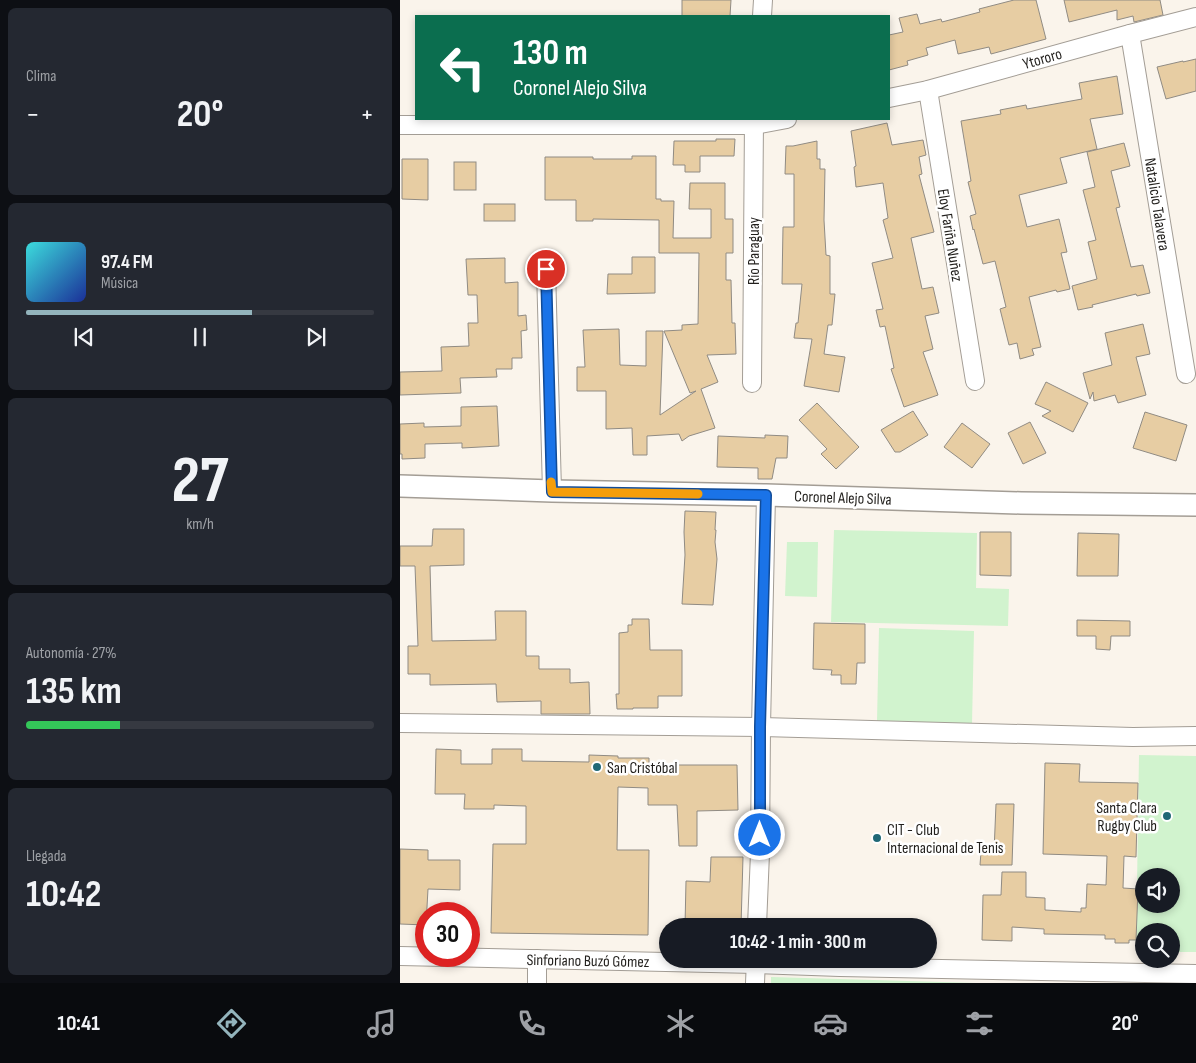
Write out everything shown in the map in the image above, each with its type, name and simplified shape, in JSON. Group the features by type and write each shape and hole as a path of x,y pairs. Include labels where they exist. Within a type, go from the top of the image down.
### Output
{"main road":[{"name":"Coronel Alejo Silva","path":"400,486 552,492 766,495 1021,503 1196,505"}],"street":[{"path":"762,15 763,0"},
{"name":"Ytororo","path":"890,98 928,90 1196,17"},
{"name":"Natalicio Talavera","path":"1130,34 1186,374"},
{"name":"Eloy Fariña Nuñez","path":"928,90 975,381"},
{"path":"400,125 754,122 776,120"},
{"name":"Río Paraguay","path":"752,383 754,122"},
{"path":"546,269 552,492"},
{"path":"757,918 766,495"},
{"path":"400,723 760,727 1196,736"},
{"name":"Sinforiano Buzó Gómez","path":"400,956 659,960"},
{"path":"537,959 537,983"},
{"path":"755,983 756,968"},
{"name":"Sinforiano Buzó Gómez","path":"891,968 1196,974"}],"green space":[{"path":"834,530 977,533 976,588 1009,589 1008,626 831,622"},
{"path":"787,542 818,542 817,597 785,596"},
{"path":"879,628 974,631 972,724 877,721"},
{"name":"Santa Clara Rugby Club","path":"1139,755 1196,756 1196,952 1180,952 1180,923 1136,923 1137,913 1180,913 1180,868 1137,868"},
{"path":"771,977 976,983 771,983"}],"building":[{"path":"682,0 731,0 730,15 682,15"},
{"path":"1014,0 1036,0 1046,39 991,54 989,47 958,54 955,40 926,48 928,55 907,61 908,65 890,70 890,35 903,32 899,18 917,14 920,24 941,19 942,22 980,12 979,9"},
{"path":"1064,0 1160,0 1163,15 1134,22 1133,16 1117,20 1117,10 1069,22"},
{"path":"1196,59 1196,91 1166,99 1157,67"},
{"path":"1117,76 1123,114 1090,119 1097,149 1060,158 1067,183 1019,195 1027,227 1059,219 1067,252 1061,253 1070,289 1057,292 1056,290 1029,297 1041,347 1032,349 1034,355 1020,359 1017,343 1009,345 1000,309 1006,307 995,261 983,264 973,230 970,216 976,214 968,182 971,181 961,121 1001,114 1000,110 1026,105 1027,109 1082,99 1079,83"},
{"path":"887,123 892,145 923,140 926,155 919,157 922,174 919,175 934,232 911,238 922,289 933,287 939,313 925,316 933,349 923,352 938,395 904,407 891,369 894,368 885,326 880,327 876,310 883,309 872,263 893,258 883,220 888,218 883,183 856,187 854,167 856,166 851,131"},
{"path":"716,139 735,139 734,156 700,156 700,172 685,172 685,165 673,165 674,141 716,141"},
{"path":"817,141 817,159 820,159 820,169 825,169 824,220 826,255 830,256 830,294 835,294 832,325 828,325 824,354 845,357 839,392 804,386 812,339 794,338 796,323 798,323 802,284 782,284 783,227 794,227 794,174 785,174 786,146"},
{"path":"1124,143 1130,166 1111,171 1120,207 1116,208 1131,267 1143,265 1150,293 1137,296 1136,294 1078,310 1072,286 1097,279 1088,242 1096,240 1083,190 1095,187 1087,152"},
{"path":"632,156 656,156 656,199 674,201 673,238 711,238 711,209 689,209 690,183 725,183 725,219 733,219 733,253 726,253 726,280 731,280 732,323 735,323 736,354 707,355 718,382 701,389 715,428 689,436 682,441 679,434 647,436 647,455 633,455 632,428 606,429 606,391 577,391 577,367 585,367 583,330 619,329 620,365 646,366 646,331 663,331 660,415 696,391 690,393 664,331 682,330 682,325 698,324 699,253 659,253 659,220 593,219 593,221 576,221 576,200 545,200 545,157 632,159"},
{"path":"402,159 428,159 428,200 402,199"},
{"path":"454,162 476,162 476,190 454,190"},
{"path":"484,204 515,204 515,221 484,221"},
{"path":"632,257 655,257 655,293 607,294 608,274 632,274"},
{"path":"505,258 505,283 518,282 518,316 526,315 527,330 521,331 522,358 512,358 512,369 496,369 497,377 460,378 461,393 400,395 400,372 442,371 441,347 469,346 468,323 478,323 477,295 468,295 466,259"},
{"path":"1143,324 1150,354 1136,357 1146,395 1118,403 1115,395 1094,401 1093,392 1090,399 1083,373 1112,365 1105,333"},
{"path":"1046,382 1088,403 1073,432 1042,416 1051,411 1035,404"},
{"path":"817,403 859,447 836,469 821,454 827,449 799,420"},
{"path":"497,406 499,446 462,448 462,443 425,444 425,458 402,459 402,454 400,454 400,424 424,423 424,427 461,426 461,407"},
{"path":"913,411 928,435 900,452 895,452 881,430"},
{"path":"1145,412 1187,425 1176,461 1133,448"},
{"path":"1030,422 1046,453 1023,464 1008,433"},
{"path":"962,423 990,444 972,468 944,447"},
{"path":"765,435 788,436 787,458 776,458 772,479 758,479 758,468 717,467 718,436 765,438"},
{"path":"685,511 716,512 715,542 717,559 713,605 682,604"},
{"path":"433,529 464,529 464,565 430,566 432,641 496,640 495,611 526,611 526,656 539,656 539,669 570,669 570,683 589,682 590,714 541,714 541,701 497,702 496,684 430,685 430,674 408,674 408,646 418,646 415,566 400,566 400,546 432,546"},
{"path":"980,532 1011,532 1011,576 980,575"},
{"path":"1078,533 1119,534 1118,576 1077,576"},
{"path":"632,619 649,619 650,650 682,650 682,696 658,696 658,708 617,709 616,694 619,694 619,633 628,632 628,625 632,625"},
{"path":"1077,620 1130,621 1130,636 1111,636 1110,650 1096,649 1096,636 1077,636"},
{"path":"814,623 865,624 865,663 857,663 856,684 841,684 841,675 831,675 832,670 813,669"},
{"path":"436,749 461,750 461,764 492,764 492,749 522,749 522,761 589,762 589,755 618,756 618,758 649,758 649,765 737,765 738,810 697,811 697,846 679,846 677,805 648,805 648,788 618,787 617,850 649,850 648,935 491,933 493,844 526,844 526,806 494,805 494,809 464,809 465,794 435,794"},
{"path":"1045,763 1080,764 1079,782 1138,783 1136,857 1124,856 1123,888 1135,889 1135,913 1137,913 1135,940 1129,940 1129,943 1115,943 1115,939 1105,939 1105,935 1044,934 1044,929 1012,927 1012,941 982,940 983,895 1001,895 1002,872 1026,872 1026,897 1045,898 1045,910 1081,912 1081,908 1086,908 1087,884 1106,885 1107,856 1043,854"},
{"path":"996,804 1014,804 1012,865 980,865 981,852 994,852"},
{"path":"400,849 428,850 428,860 460,860 460,890 428,889 427,902 415,902 415,925 400,924"},
{"path":"711,857 743,857 741,918 685,918 686,881 710,882"}],"slow traffic":[{"path":"551,482 552,492 698,494"}],"place":[{"name":"San Cristóbal","path":"597,767"},
{"name":"Santa Clara Rugby Club","path":"1167,816"},
{"name":"CIT - Club Internacional de Tenis","path":"877,838"}],"route":[{"path":"546,269 552,492 766,495 760,727 760,835"}]}
